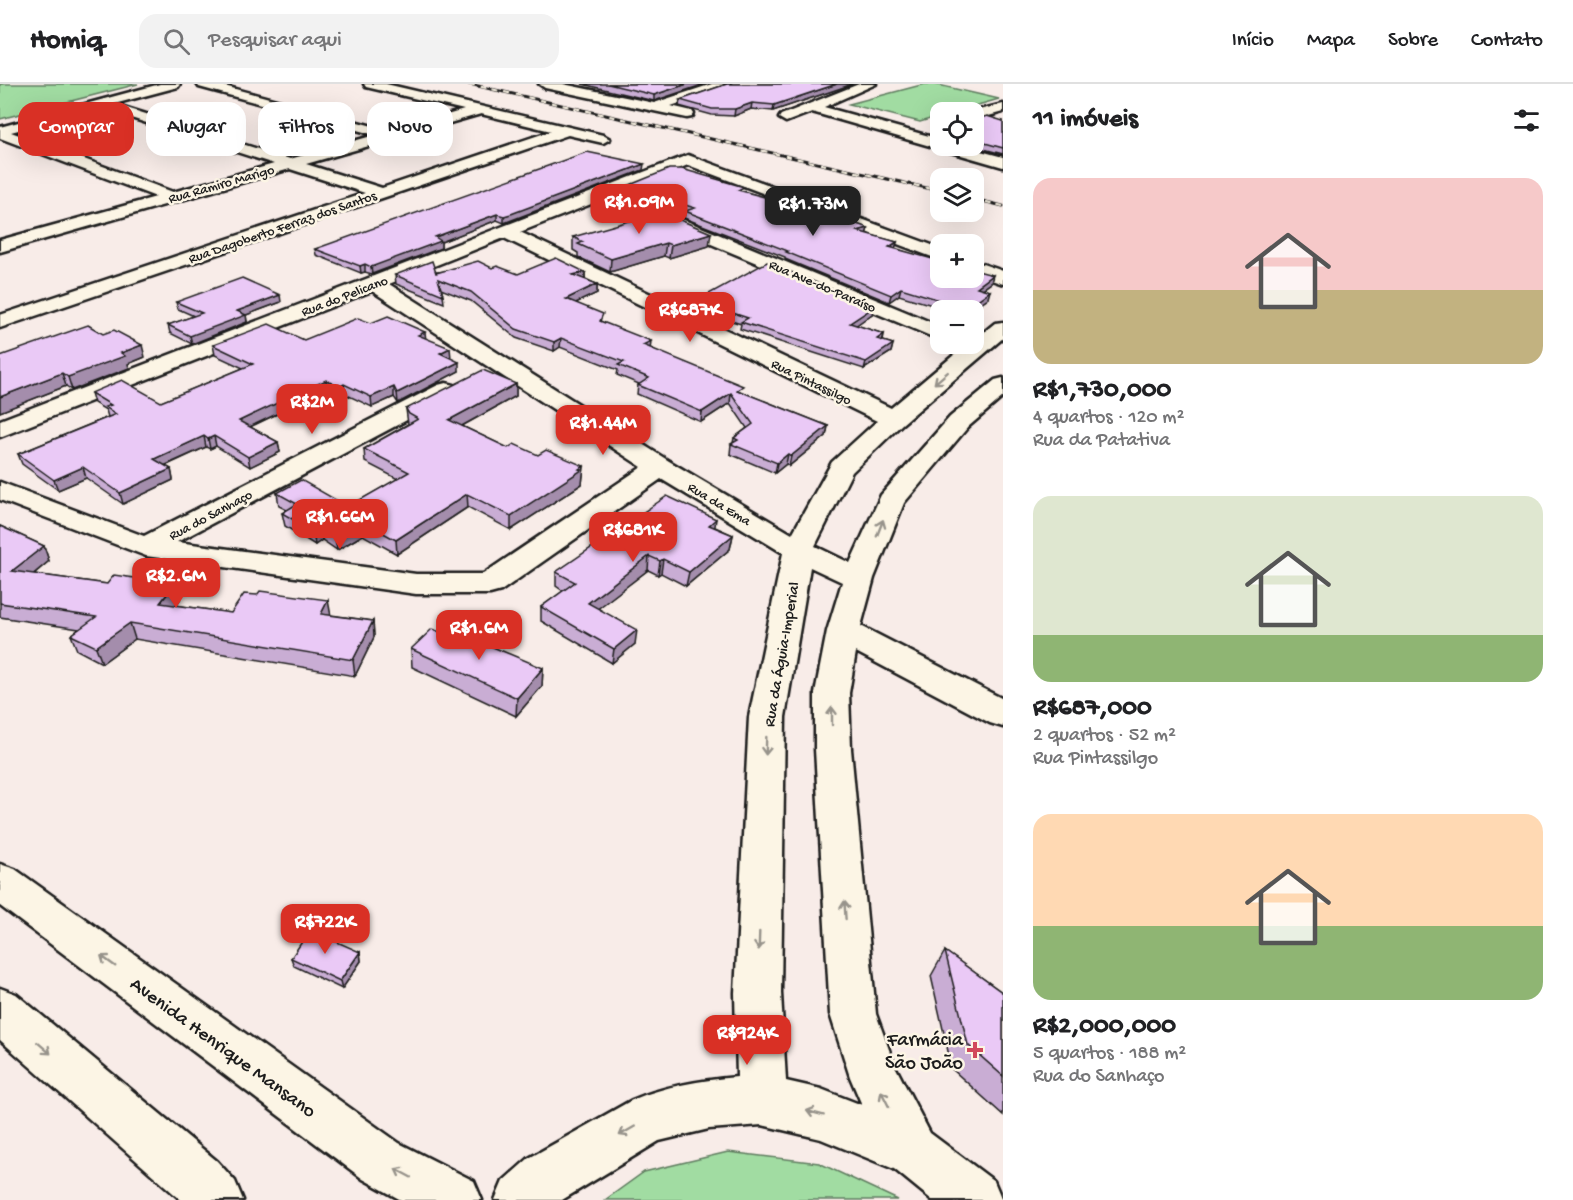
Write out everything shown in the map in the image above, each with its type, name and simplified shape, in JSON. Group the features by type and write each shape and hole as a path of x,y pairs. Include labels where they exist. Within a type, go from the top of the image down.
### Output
{"street":[{"path":"107,102 174,84"},
{"path":"203,84 367,129"},
{"path":"370,84 603,139"},
{"path":"545,84 687,114"},
{"path":"656,107 724,84"},
{"path":"786,118 870,84"},
{"path":"812,108 930,140"},
{"path":"984,113 1003,108"},
{"name":"Rua Ramiro Marigo","path":"453,118 477,111"},
{"path":"134,115 382,193"},
{"path":"984,116 1003,119"},
{"path":"0,132 18,127"},
{"path":"908,134 930,128"},
{"name":"Rua Dagoberto Ferraz dos Santos","path":"0,321 565,131"},
{"path":"0,132 172,197"},
{"name":"Rua Ramiro Marigo","path":"0,246 367,141"},
{"path":"982,156 1003,162"},
{"name":"Rua do Pelicano","path":"0,429 688,160 930,250"},
{"name":"Rua Ave-do-Paraíso","path":"605,193 930,330"},
{"path":"11,226 32,236"},
{"name":"Rua Pintassilgo","path":"506,232 893,419"},
{"path":"984,271 1003,278"},
{"name":"Rua da Ema","path":"374,283 481,372 660,467 798,550 859,578"},
{"name":"Rua da Águia-Imperial","path":"984,338 1003,328"},
{"name":"Rua da Águia-Imperial","path":"762,1100 758,993 767,717 798,550 841,468 960,354"},
{"name":"Rua do Sanhaço","path":"146,547 481,372"},
{"path":"912,1151 874,1077 853,1014 833,749 832,693 843,631 859,578 891,501 959,422 1003,385"},
{"path":"0,490 146,547 416,584 490,584 660,467"},
{"path":"843,631 1003,714"},
{"name":"Avenida Henrique Mansano","path":"0,882 381,1161 455,1200"},
{"path":"0,1010 197,1194"},
{"path":"522,1200 548,1177 650,1118 710,1104 762,1100 821,1114 912,1151 975,1200"}],"green space":[{"path":"0,84 138,84 67,102 18,102 18,114 0,119"},
{"path":"925,84 999,99 984,103 930,102 930,119 920,122 849,104"},
{"path":"728,1152 819,1163 898,1200 605,1200 644,1172"}],"building":[{"path":"608,84 687,84 654,95"},
{"path":"727,84 837,84 774,105 752,103 735,109 712,109 680,100"},
{"path":"984,117 1003,121 1003,148 984,143"},
{"path":"587,152 644,164 511,214 504,216 497,214 435,237 441,241 371,267 365,264 360,266 315,249"},
{"path":"669,169 682,169 744,187 738,190 835,216 868,228 857,231 897,242 889,247 930,258 930,288 980,288 990,291 977,300 940,300 901,288 891,295 786,252 788,251 685,211 695,208 625,187"},
{"path":"661,212 711,233 611,259 578,244 583,242 573,237"},
{"path":"556,258 585,272 573,275 597,284 566,299 603,314 600,321 651,341 643,345 743,386 737,390 828,426 791,456 788,454 777,463 731,444 738,440 734,438 753,424 731,393 702,412 638,385 649,378 618,365 624,362 561,338 554,342 516,329 471,292 438,279 443,295 395,275 432,261 436,273 478,261 492,268 497,266 518,274"},
{"path":"767,262 874,307 850,323 884,334 877,339 893,344 866,362 741,322 748,318 696,301"},
{"path":"984,273 993,275 984,282"},
{"path":"242,278 280,295 237,311 246,315 190,336 168,325 202,313 176,302"},
{"path":"388,316 425,332 418,335 450,348 440,353 459,362 397,393 394,387 371,397 344,384 339,387 326,380 239,421 278,442 248,457 214,436 208,439 204,436 154,459 171,469 120,493 83,467 54,480 18,454 116,414 105,407 111,405 91,393 122,380 161,402 253,364 213,345 269,324 304,340 358,318 371,323"},
{"path":"88,325 103,334 114,330 142,345 121,353 125,356 68,377 62,373 0,397 0,356"},
{"path":"483,370 516,384 449,420 508,448 514,444 538,455 546,450 584,466 579,469 582,470 511,516 467,494 396,540 362,521 335,536 320,527 313,531 282,513 297,504 277,493 301,480 348,507 409,472 364,449 418,419 409,414 406,409"},
{"path":"667,496 716,519 709,525 733,535 689,572 663,559 660,561 649,556 588,603 637,630 614,649 541,607 575,582 556,572"},
{"path":"0,526 44,546 12,571 107,584 114,575 175,584 160,603 231,613 244,594 257,595 260,591 328,600 321,614 373,621 353,660 130,623 96,647 71,635 96,617 0,603"},
{"path":"445,627 543,668 517,698 411,649 432,629 440,632"},
{"path":"310,930 360,952 340,981 291,958"},
{"path":"945,951 1003,993 1003,1076 968,1045"}],"railway":[{"path":"469,84 930,189"},
{"path":"984,201 1003,206"}],"place":[{"name":"Farmácia São João","path":"975,1050"}]}
